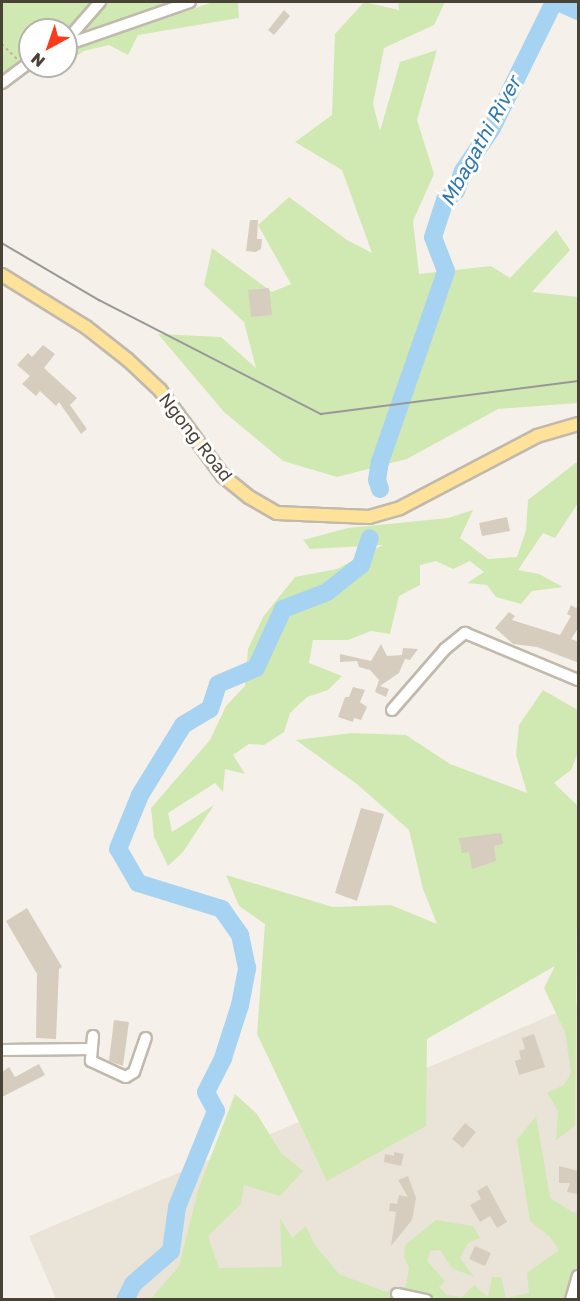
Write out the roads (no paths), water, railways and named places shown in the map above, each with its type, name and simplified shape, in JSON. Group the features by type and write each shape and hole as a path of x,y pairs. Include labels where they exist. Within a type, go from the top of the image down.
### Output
{"main road":[{"name":"Ngong Road","path":"2,275 86,327 128,360 160,390 223,476 242,493 277,513 369,517 400,508 537,436 579,424"}],"street":[{"path":"78,27 100,2"},
{"path":"78,41 189,2"},
{"path":"2,83 18,71"},
{"path":"392,710 445,649 465,633 579,680"},
{"path":"93,1036 91,1061 97,1067 129,1077 147,1038"},
{"path":"2,1050 91,1049"},
{"path":"571,1299 579,1276"},
{"path":"397,1294 426,1299"}],"waterway":[{"name":"Mbagathi River","path":"380,489 377,480 380,462 446,271 433,237 445,200 456,191 463,171 492,128 554,2"},
{"name":"Mbagathi River","path":"558,2 578,11"},
{"path":"125,1300 133,1284 171,1251 177,1207 216,1111 206,1092 223,1058 240,1005 247,968 240,935 222,909 138,883 118,849 140,795 183,725 210,709 218,684 256,668 283,609 327,592 361,565 370,538"}],"tram line":[{"path":"2,243 99,300 321,414 578,381"}]}
